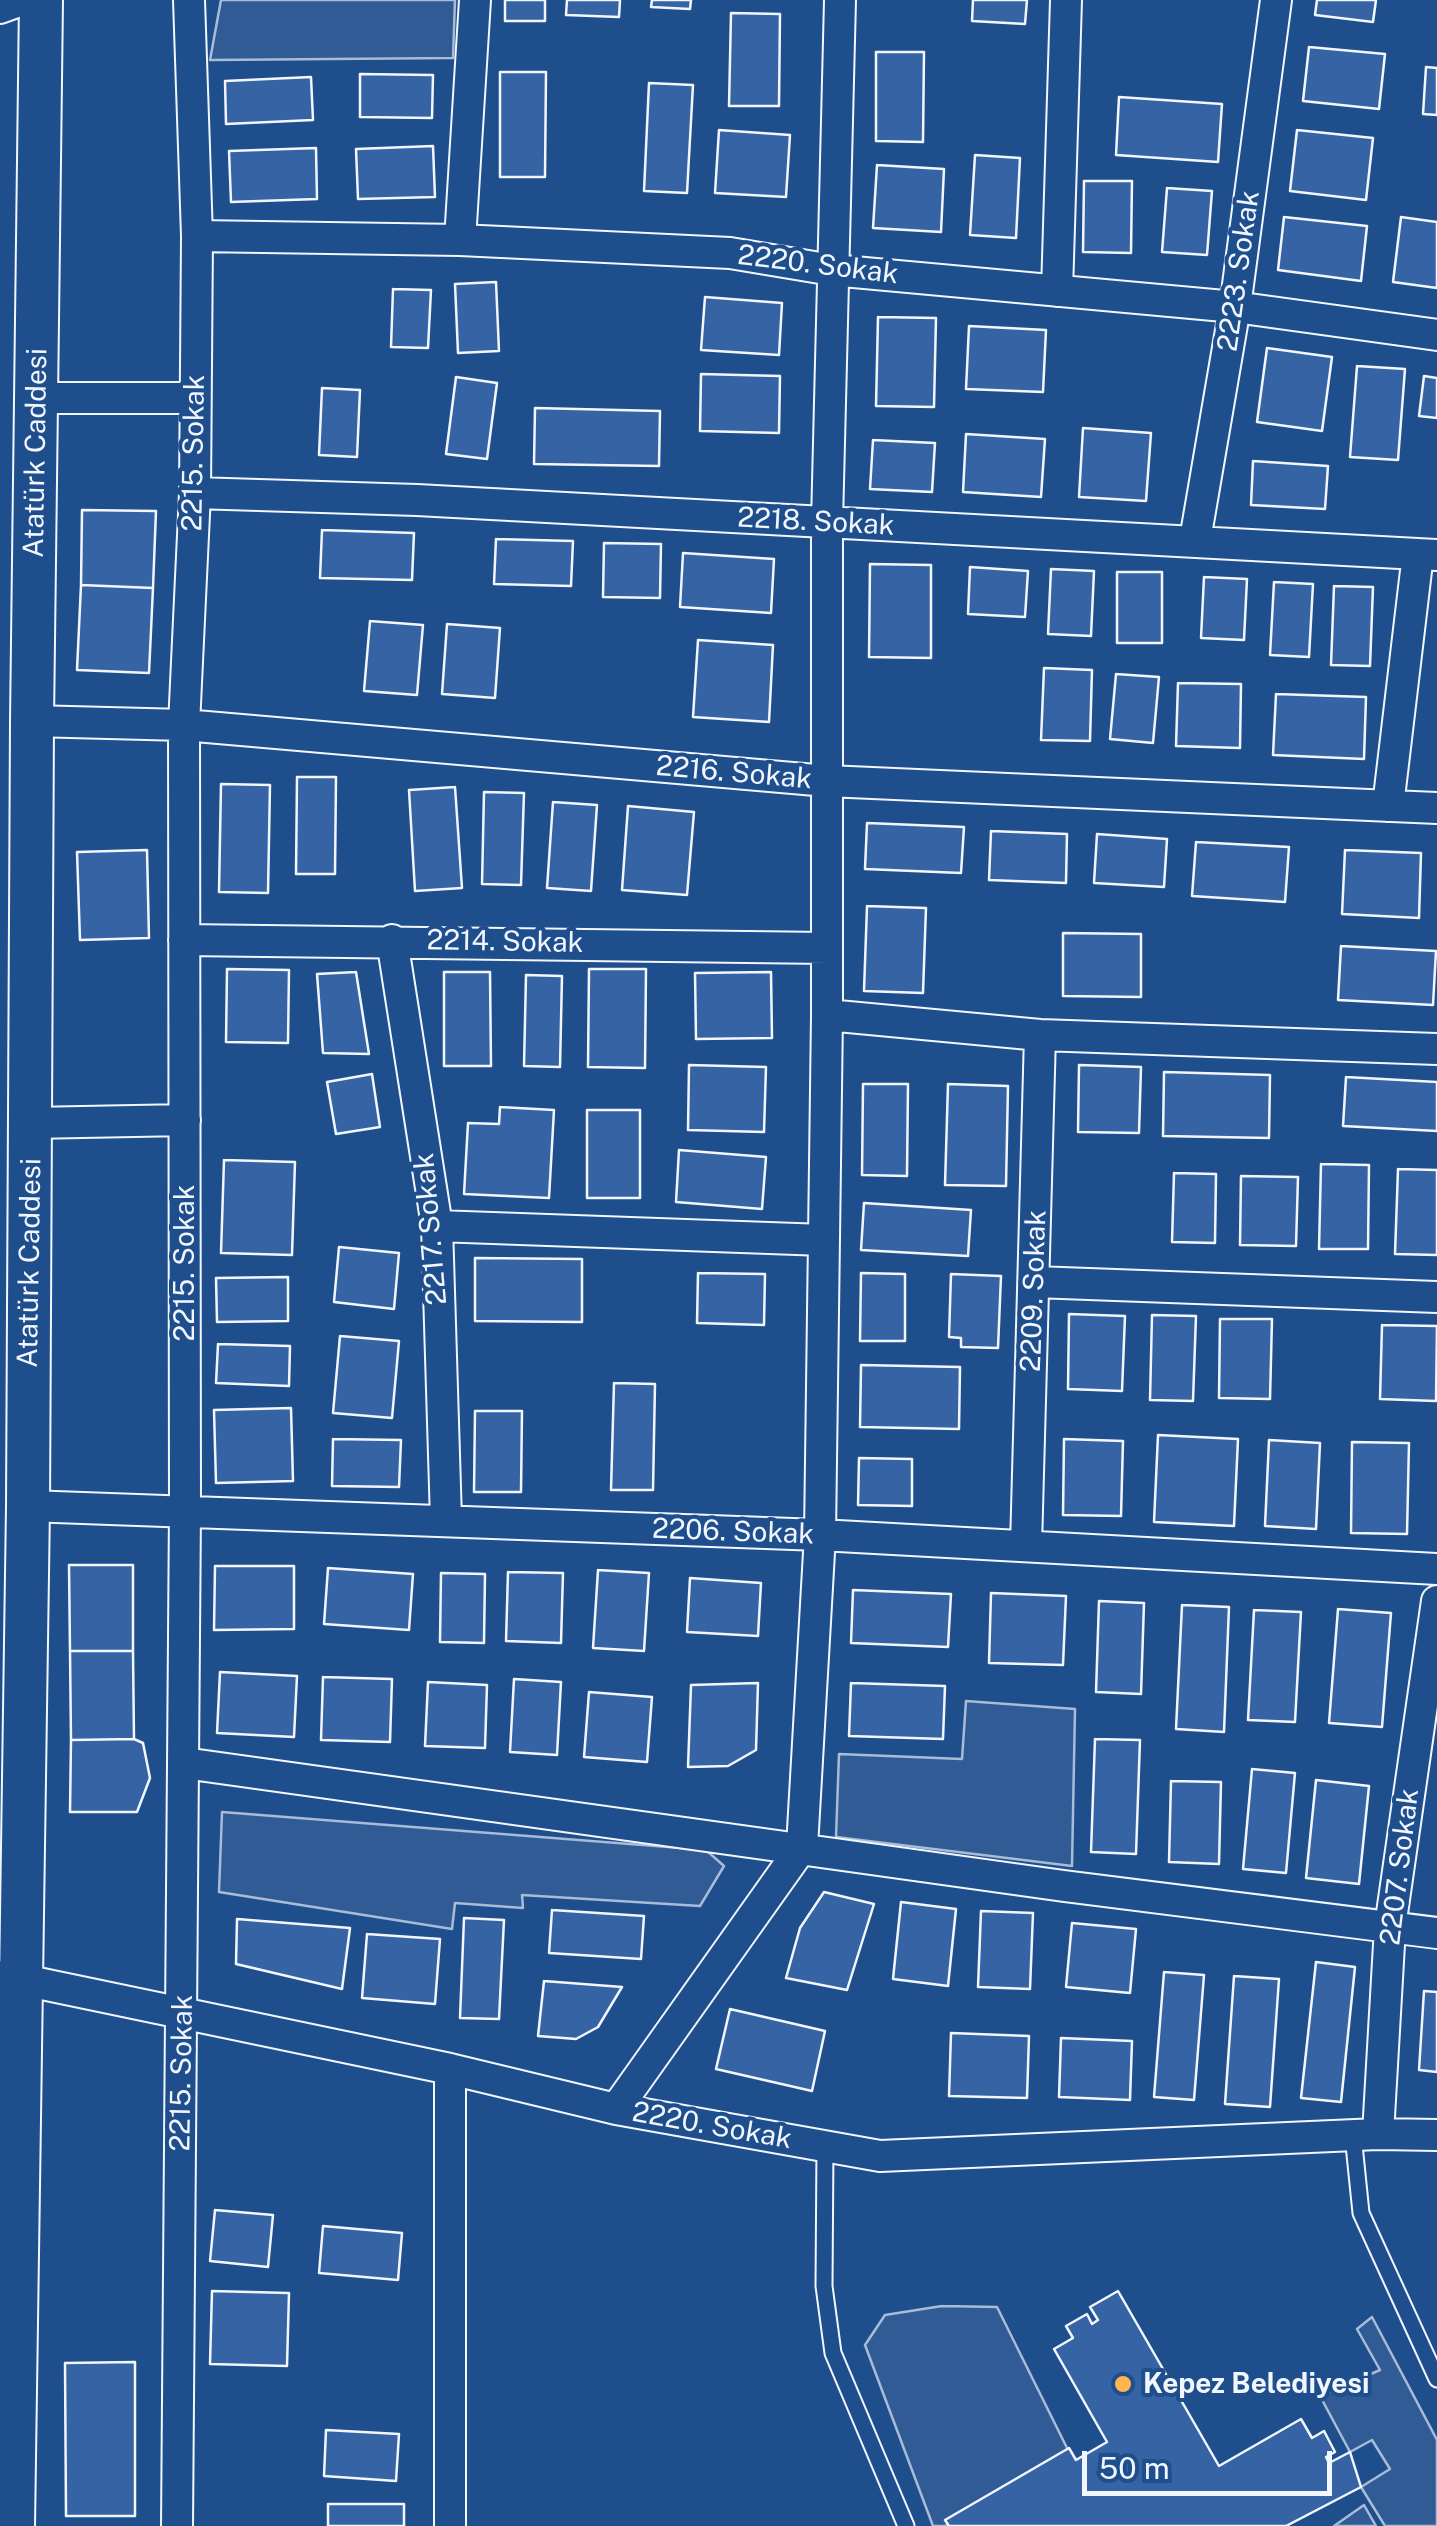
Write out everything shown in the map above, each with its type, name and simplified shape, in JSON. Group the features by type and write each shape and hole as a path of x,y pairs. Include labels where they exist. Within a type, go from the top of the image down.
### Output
{"main road":[{"name":"Atatürk Caddesi","path":"13,2526 10,1978 28,1506 41,0"}],"street":[{"path":"0,8 22,0"},
{"name":"2215. Sokak","path":"177,2526 185,1510 184,725 196,492 197,236 189,0"},
{"path":"460,240 475,0"},
{"path":"616,2109 802,1847 820,1535 827,1015 827,524 840,0"},
{"path":"1057,291 1066,0"},
{"name":"2223. Sokak","path":"1195,540 1235,307 1276,0"},
{"name":"2220. Sokak","path":"197,236 460,240 730,253 832,270 1235,307 1437,334"},
{"path":"38,398 196,398"},
{"name":"2218. Sokak","path":"196,492 417,500 1427,554"},
{"path":"1388,806 1427,554"},
{"name":"2216. Sokak","path":"32,721 184,725 826,781 1437,808"},
{"name":"2214. Sokak","path":"184,940 827,948"},
{"name":"2217. Sokak","path":"392,940 437,1226 446,1520"},
{"path":"827,1015 1040,1035 1437,1049"},
{"name":"2209. Sokak","path":"1026,1546 1040,1035"},
{"path":"31,1124 185,1120"},
{"path":"437,1226 824,1240"},
{"path":"1035,1282 1437,1297"},
{"name":"2206. Sokak","path":"28,1506 820,1535 1437,1569"},
{"name":"2207. Sokak","path":"1365,2134 1437,1601"},
{"path":"184,1763 1064,1886 1437,1933"},
{"name":"2220. Sokak","path":"10,1978 450,2069 616,2109 880,2156 1365,2134 1437,2135"},
{"path":"450,2069 450,2526"}],"lane":[{"path":"1365,2134 1361,2213 1437,2379"},
{"path":"825,2146 824,2286 834,2353 906,2526"}],"shaded area":[{"path":"221,0 455,0 453,58 210,60"},
{"path":"966,1701 1075,1709 1072,1866 836,1837 839,1754 962,1759"},
{"path":"222,1812 706,1850 724,1866 700,1906 522,1895 523,1908 455,1903 452,1929 219,1892"},
{"path":"942,2306 997,2307 1073,2460 945,2526 933,2526 865,2345 885,2315"},
{"path":"1372,2317 1437,2440 1437,2526 1385,2526 1361,2487 1390,2469 1372,2440 1350,2452 1320,2396 1380,2370 1357,2329"},
{"path":"1364,2505 1376,2526 1334,2526"}],"building":[{"path":"505,0 545,0 545,21 505,21"},
{"path":"567,0 620,0 619,17 566,15"},
{"path":"652,0 691,0 690,9 651,7"},
{"path":"973,0 1027,0 1025,24 972,21"},
{"path":"1317,0 1376,0 1373,22 1315,15"},
{"path":"731,13 780,14 779,106 729,106"},
{"path":"1309,47 1385,54 1379,109 1303,101"},
{"path":"876,52 924,52 923,142 876,141"},
{"path":"1426,67 1437,68 1437,115 1423,114"},
{"path":"500,72 546,72 545,177 500,177"},
{"path":"360,74 433,75 432,118 360,117"},
{"path":"311,77 313,120 226,124 225,81"},
{"path":"649,83 693,85 687,193 644,191"},
{"path":"1119,97 1222,104 1218,162 1116,155"},
{"path":"719,130 790,135 786,197 715,193"},
{"path":"1297,130 1373,138 1366,200 1290,191"},
{"path":"433,146 435,197 358,199 356,149"},
{"path":"316,148 317,199 231,202 229,151"},
{"path":"975,155 1020,158 1016,238 970,235"},
{"path":"877,165 944,169 941,232 873,228"},
{"path":"1084,181 1132,181 1131,253 1083,252"},
{"path":"1167,188 1212,191 1207,255 1162,252"},
{"path":"1284,217 1367,226 1361,281 1278,270"},
{"path":"1401,217 1437,222 1437,288 1393,282"},
{"path":"496,282 499,351 458,353 455,284"},
{"path":"393,289 431,290 428,348 391,347"},
{"path":"705,297 782,303 779,355 701,350"},
{"path":"878,317 936,318 934,407 876,406"},
{"path":"969,326 1046,330 1043,392 966,389"},
{"path":"1267,348 1332,357 1322,431 1257,422"},
{"path":"1357,366 1405,369 1398,460 1350,457"},
{"path":"701,374 780,376 779,433 700,431"},
{"path":"1424,376 1437,378 1437,418 1419,416"},
{"path":"456,377 497,383 487,459 446,454"},
{"path":"322,388 360,390 357,457 319,455"},
{"path":"535,408 660,411 659,466 534,464"},
{"path":"1083,428 1151,433 1146,501 1079,497"},
{"path":"966,434 1045,439 1041,497 963,492"},
{"path":"873,440 935,443 932,492 870,489"},
{"path":"1253,461 1328,466 1325,509 1251,505"},
{"path":"82,510 156,511 153,588 81,585"},
{"path":"322,530 414,533 412,580 320,578"},
{"path":"496,539 573,541 571,586 494,584"},
{"path":"604,543 661,544 660,598 603,597"},
{"path":"683,553 774,559 771,613 680,607"},
{"path":"870,564 931,565 931,658 869,657"},
{"path":"970,567 1028,571 1025,617 968,614"},
{"path":"1051,569 1094,571 1091,636 1048,634"},
{"path":"1117,572 1162,572 1162,643 1117,643"},
{"path":"1204,577 1247,579 1244,640 1201,638"},
{"path":"1274,582 1313,584 1309,657 1270,655"},
{"path":"81,585 153,588 149,673 77,670"},
{"path":"1334,586 1373,587 1370,666 1331,665"},
{"path":"370,621 423,625 417,695 364,691"},
{"path":"447,624 500,628 495,698 442,694"},
{"path":"698,640 773,645 769,722 693,717"},
{"path":"1044,668 1092,670 1090,741 1041,740"},
{"path":"1116,674 1159,677 1153,743 1110,739"},
{"path":"1178,683 1241,684 1240,748 1176,746"},
{"path":"1276,694 1366,697 1364,759 1273,755"},
{"path":"297,777 336,777 335,874 296,874"},
{"path":"221,784 270,785 268,893 219,892"},
{"path":"455,787 462,888 415,891 409,790"},
{"path":"484,792 524,793 521,885 482,884"},
{"path":"553,802 597,805 591,891 547,888"},
{"path":"628,806 694,812 687,895 622,890"},
{"path":"867,823 964,827 961,873 865,869"},
{"path":"991,831 1067,834 1066,883 989,880"},
{"path":"1097,834 1167,839 1164,887 1094,883"},
{"path":"1196,842 1289,847 1285,902 1192,896"},
{"path":"147,850 149,938 80,940 77,852"},
{"path":"1345,850 1421,853 1419,918 1342,914"},
{"path":"867,906 926,908 923,993 864,991"},
{"path":"1063,933 1141,934 1141,997 1063,996"},
{"path":"1341,946 1436,951 1433,1005 1338,1000"},
{"path":"227,969 289,970 288,1043 226,1042"},
{"path":"589,969 646,969 645,1068 588,1067"},
{"path":"356,972 369,1054 323,1053 317,974"},
{"path":"444,972 490,972 491,1066 444,1066"},
{"path":"771,972 772,1038 696,1039 695,973"},
{"path":"526,975 562,976 560,1067 524,1066"},
{"path":"689,1065 766,1067 764,1132 688,1130"},
{"path":"1079,1065 1141,1067 1139,1133 1078,1132"},
{"path":"1164,1072 1270,1075 1269,1138 1163,1136"},
{"path":"372,1074 380,1127 336,1134 327,1082"},
{"path":"1346,1077 1437,1082 1437,1131 1343,1126"},
{"path":"863,1084 908,1084 907,1176 862,1175"},
{"path":"948,1084 1008,1086 1006,1186 945,1185"},
{"path":"500,1107 554,1110 549,1198 464,1194 468,1123 499,1124"},
{"path":"587,1110 640,1110 640,1198 587,1198"},
{"path":"679,1150 766,1157 762,1209 676,1202"},
{"path":"224,1160 295,1162 292,1255 221,1253"},
{"path":"1321,1164 1369,1165 1368,1249 1319,1249"},
{"path":"1398,1169 1437,1170 1437,1255 1395,1254"},
{"path":"1174,1173 1216,1174 1215,1243 1172,1242"},
{"path":"1241,1176 1298,1177 1296,1246 1240,1245"},
{"path":"864,1203 971,1210 968,1256 861,1250"},
{"path":"339,1247 399,1253 394,1309 334,1302"},
{"path":"475,1258 582,1259 582,1322 475,1321"},
{"path":"698,1273 765,1274 764,1325 697,1323"},
{"path":"861,1273 905,1274 905,1341 860,1341"},
{"path":"951,1274 1001,1276 998,1348 961,1347 961,1338 949,1337"},
{"path":"288,1277 288,1321 217,1322 216,1278"},
{"path":"1069,1314 1125,1316 1122,1391 1068,1389"},
{"path":"1152,1315 1196,1316 1193,1401 1150,1400"},
{"path":"1220,1319 1272,1319 1270,1399 1219,1398"},
{"path":"1382,1325 1437,1326 1436,1401 1380,1399"},
{"path":"340,1336 399,1341 392,1418 333,1413"},
{"path":"218,1344 290,1346 289,1386 216,1383"},
{"path":"861,1365 960,1367 959,1429 860,1427"},
{"path":"614,1383 655,1384 653,1490 611,1490"},
{"path":"291,1408 293,1481 216,1483 214,1410"},
{"path":"475,1411 522,1411 521,1492 474,1492"},
{"path":"1158,1435 1238,1439 1234,1526 1154,1522"},
{"path":"333,1439 401,1440 399,1487 332,1486"},
{"path":"1064,1439 1123,1441 1121,1516 1063,1515"},
{"path":"1269,1440 1320,1443 1316,1529 1265,1526"},
{"path":"1352,1442 1409,1443 1407,1534 1351,1533"},
{"path":"859,1458 912,1459 912,1506 858,1505"},
{"path":"69,1565 133,1565 133,1651 70,1651"},
{"path":"215,1566 294,1566 294,1629 214,1630"},
{"path":"328,1568 413,1574 409,1630 324,1624"},
{"path":"598,1570 649,1573 644,1651 593,1648"},
{"path":"508,1572 563,1573 561,1643 506,1641"},
{"path":"441,1573 485,1574 484,1643 440,1642"},
{"path":"690,1578 761,1583 758,1636 687,1632"},
{"path":"853,1590 951,1594 948,1647 851,1643"},
{"path":"991,1593 1066,1596 1063,1665 989,1663"},
{"path":"1099,1601 1144,1603 1141,1694 1096,1692"},
{"path":"1182,1605 1229,1607 1224,1732 1176,1729"},
{"path":"1338,1609 1391,1613 1382,1727 1329,1723"},
{"path":"1254,1610 1301,1612 1295,1722 1248,1720"},
{"path":"70,1651 133,1651 134,1739 71,1740"},
{"path":"220,1672 297,1676 294,1737 217,1733"},
{"path":"323,1677 392,1679 390,1742 321,1740"},
{"path":"514,1679 561,1682 557,1755 510,1752"},
{"path":"428,1682 487,1685 485,1748 425,1746"},
{"path":"758,1683 756,1750 728,1766 688,1767 691,1685"},
{"path":"851,1683 945,1686 943,1739 849,1736"},
{"path":"589,1692 652,1697 647,1762 584,1757"},
{"path":"134,1739 143,1743 150,1778 137,1812 70,1812 71,1740"},
{"path":"1095,1739 1140,1740 1136,1854 1091,1852"},
{"path":"1252,1769 1295,1773 1286,1873 1243,1869"},
{"path":"1316,1780 1369,1786 1359,1884 1306,1878"},
{"path":"1171,1781 1221,1782 1219,1864 1169,1862"},
{"path":"824,1892 874,1904 847,1990 786,1978 800,1928"},
{"path":"901,1902 956,1909 948,1986 893,1979"},
{"path":"552,1910 644,1916 641,1959 549,1953"},
{"path":"981,1911 1033,1913 1030,1989 978,1987"},
{"path":"464,1918 504,1920 499,2019 460,2018"},
{"path":"237,1919 350,1928 342,1989 236,1964"},
{"path":"1072,1923 1136,1929 1130,1993 1066,1987"},
{"path":"367,1934 440,1939 435,2004 362,1998"},
{"path":"1316,1962 1355,1967 1341,2102 1301,2098"},
{"path":"1164,1972 1204,1975 1194,2100 1154,2097"},
{"path":"1234,1976 1279,1979 1270,2107 1225,2104"},
{"path":"544,1981 622,1987 598,2027 576,2039 538,2036"},
{"path":"1424,1991 1437,1992 1437,2072 1419,2070"},
{"path":"730,2009 825,2031 812,2091 716,2069"},
{"path":"951,2033 1029,2036 1027,2098 949,2096"},
{"path":"1061,2038 1132,2041 1130,2100 1059,2097"},
{"path":"215,2210 273,2215 268,2267 210,2261"},
{"path":"323,2226 402,2233 398,2280 319,2273"},
{"path":"212,2291 289,2293 287,2366 210,2364"},
{"name":"Kepez Belediyesi","path":"1118,2291 1219,2466 1301,2419 1312,2438 1324,2431 1335,2452 1326,2457 1329,2463 1350,2452 1361,2487 1286,2526 949,2526 945,2520 1069,2448 1076,2460 1107,2442 1054,2349 1073,2338 1066,2326 1087,2314 1092,2324 1098,2320 1090,2307"},
{"path":"135,2362 135,2516 66,2516 65,2363"},
{"path":"326,2430 399,2434 396,2481 324,2476"},
{"path":"328,2504 404,2504 404,2526 328,2526"}],"place":[{"name":"Kepez Belediyesi","path":"1123,2384"}]}
